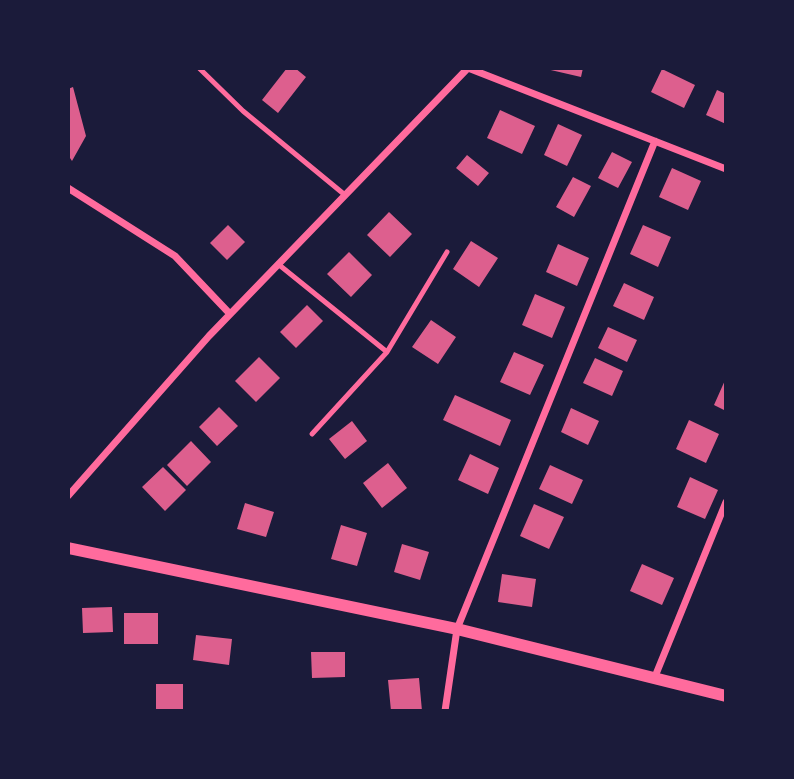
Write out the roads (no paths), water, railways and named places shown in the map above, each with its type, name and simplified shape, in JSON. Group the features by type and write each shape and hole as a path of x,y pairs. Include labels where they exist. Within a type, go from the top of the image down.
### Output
{"street":[{"path":"68,496 230,314 468,68 726,169"},
{"path":"445,711 457,629 655,141"},
{"path":"68,188 176,256 230,314"},
{"path":"654,679 726,502"},
{"path":"68,548 457,629 726,696"}],"lane":[{"path":"199,68 243,111 345,195"},
{"path":"312,434 387,352 447,252"},
{"path":"278,264 387,352"}]}
